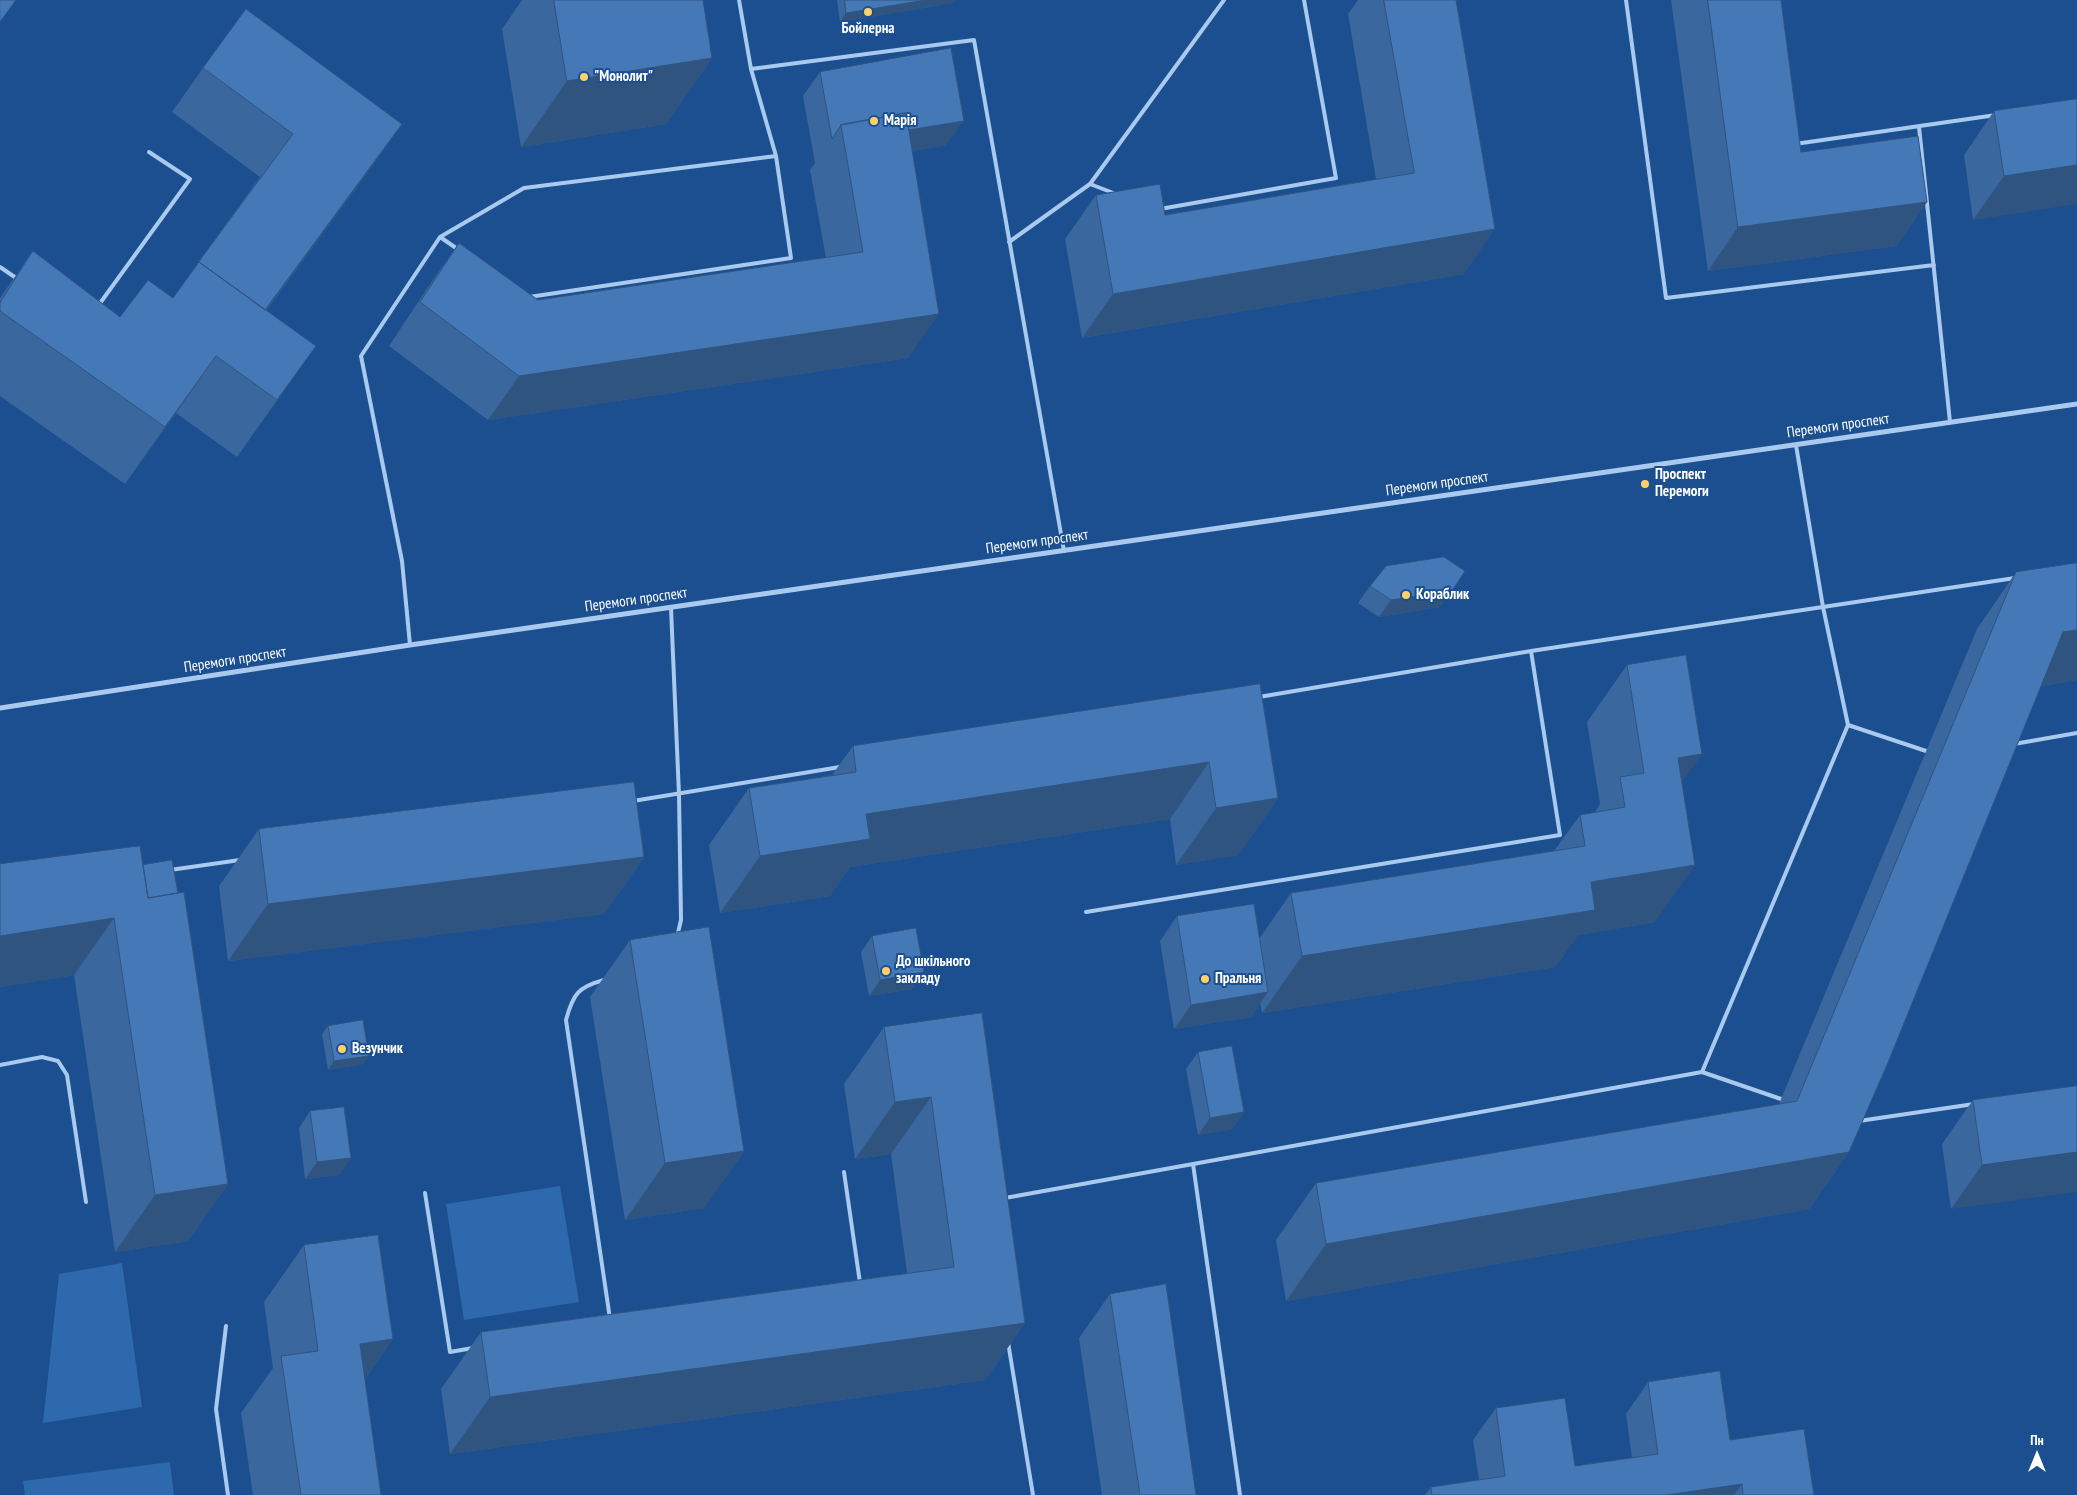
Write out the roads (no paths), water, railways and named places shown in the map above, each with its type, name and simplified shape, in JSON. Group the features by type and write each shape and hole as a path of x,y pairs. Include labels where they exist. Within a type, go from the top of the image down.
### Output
{"street":[{"name":"Перемоги проспект","path":"0,708 410,645 2077,404"}],"lane":[{"path":"522,291 530,297 791,258 776,156 751,69 739,0"},
{"path":"1009,242 1090,184 1224,0"},
{"path":"1155,210 1336,178 1304,0"},
{"path":"1626,0 1666,298 1934,265"},
{"path":"751,69 974,40 1064,551"},
{"path":"1792,134 1794,144 2002,114"},
{"path":"1918,127 1950,422"},
{"path":"96,308 190,179 149,152"},
{"path":"410,645 402,561 361,356 440,237 524,188 776,156"},
{"path":"1090,184 1118,195"},
{"path":"440,237 465,253"},
{"path":"0,267 23,282"},
{"path":"1702,1072 1848,725 1823,607 1796,445"},
{"path":"1257,697 1531,651 2018,577"},
{"path":"671,608 679,794 681,920 674,947"},
{"path":"1086,912 1560,836 1531,651"},
{"path":"1848,725 1926,751"},
{"path":"2009,745 2077,733"},
{"path":"629,802 845,766"},
{"path":"167,871 246,859"},
{"path":"609,978 591,984 572,998 566,1020 611,1329"},
{"path":"0,1065 42,1058 58,1061 67,1075 86,1202"},
{"path":"995,1200 1702,1072 1781,1099"},
{"path":"1857,1121 1981,1103"},
{"path":"1193,1164 1240,1495"},
{"path":"844,1172 861,1293"},
{"path":"425,1193 450,1352 478,1348"},
{"path":"226,1326 216,1409 228,1495"},
{"path":"1008,1338 1033,1495"}],"place":[{"name":"Бойлерна","path":"868,12"},
{"name":"\"Монолит\"","path":"584,77"},
{"name":"Марія","path":"874,121"},
{"name":"Проспект Перемоги","path":"1645,484"},
{"name":"Кораблик","path":"1406,595"},
{"name":"До шкільного закладу","path":"886,971"},
{"name":"Пральня","path":"1205,979"},
{"name":"Везунчик","path":"342,1049"}]}
